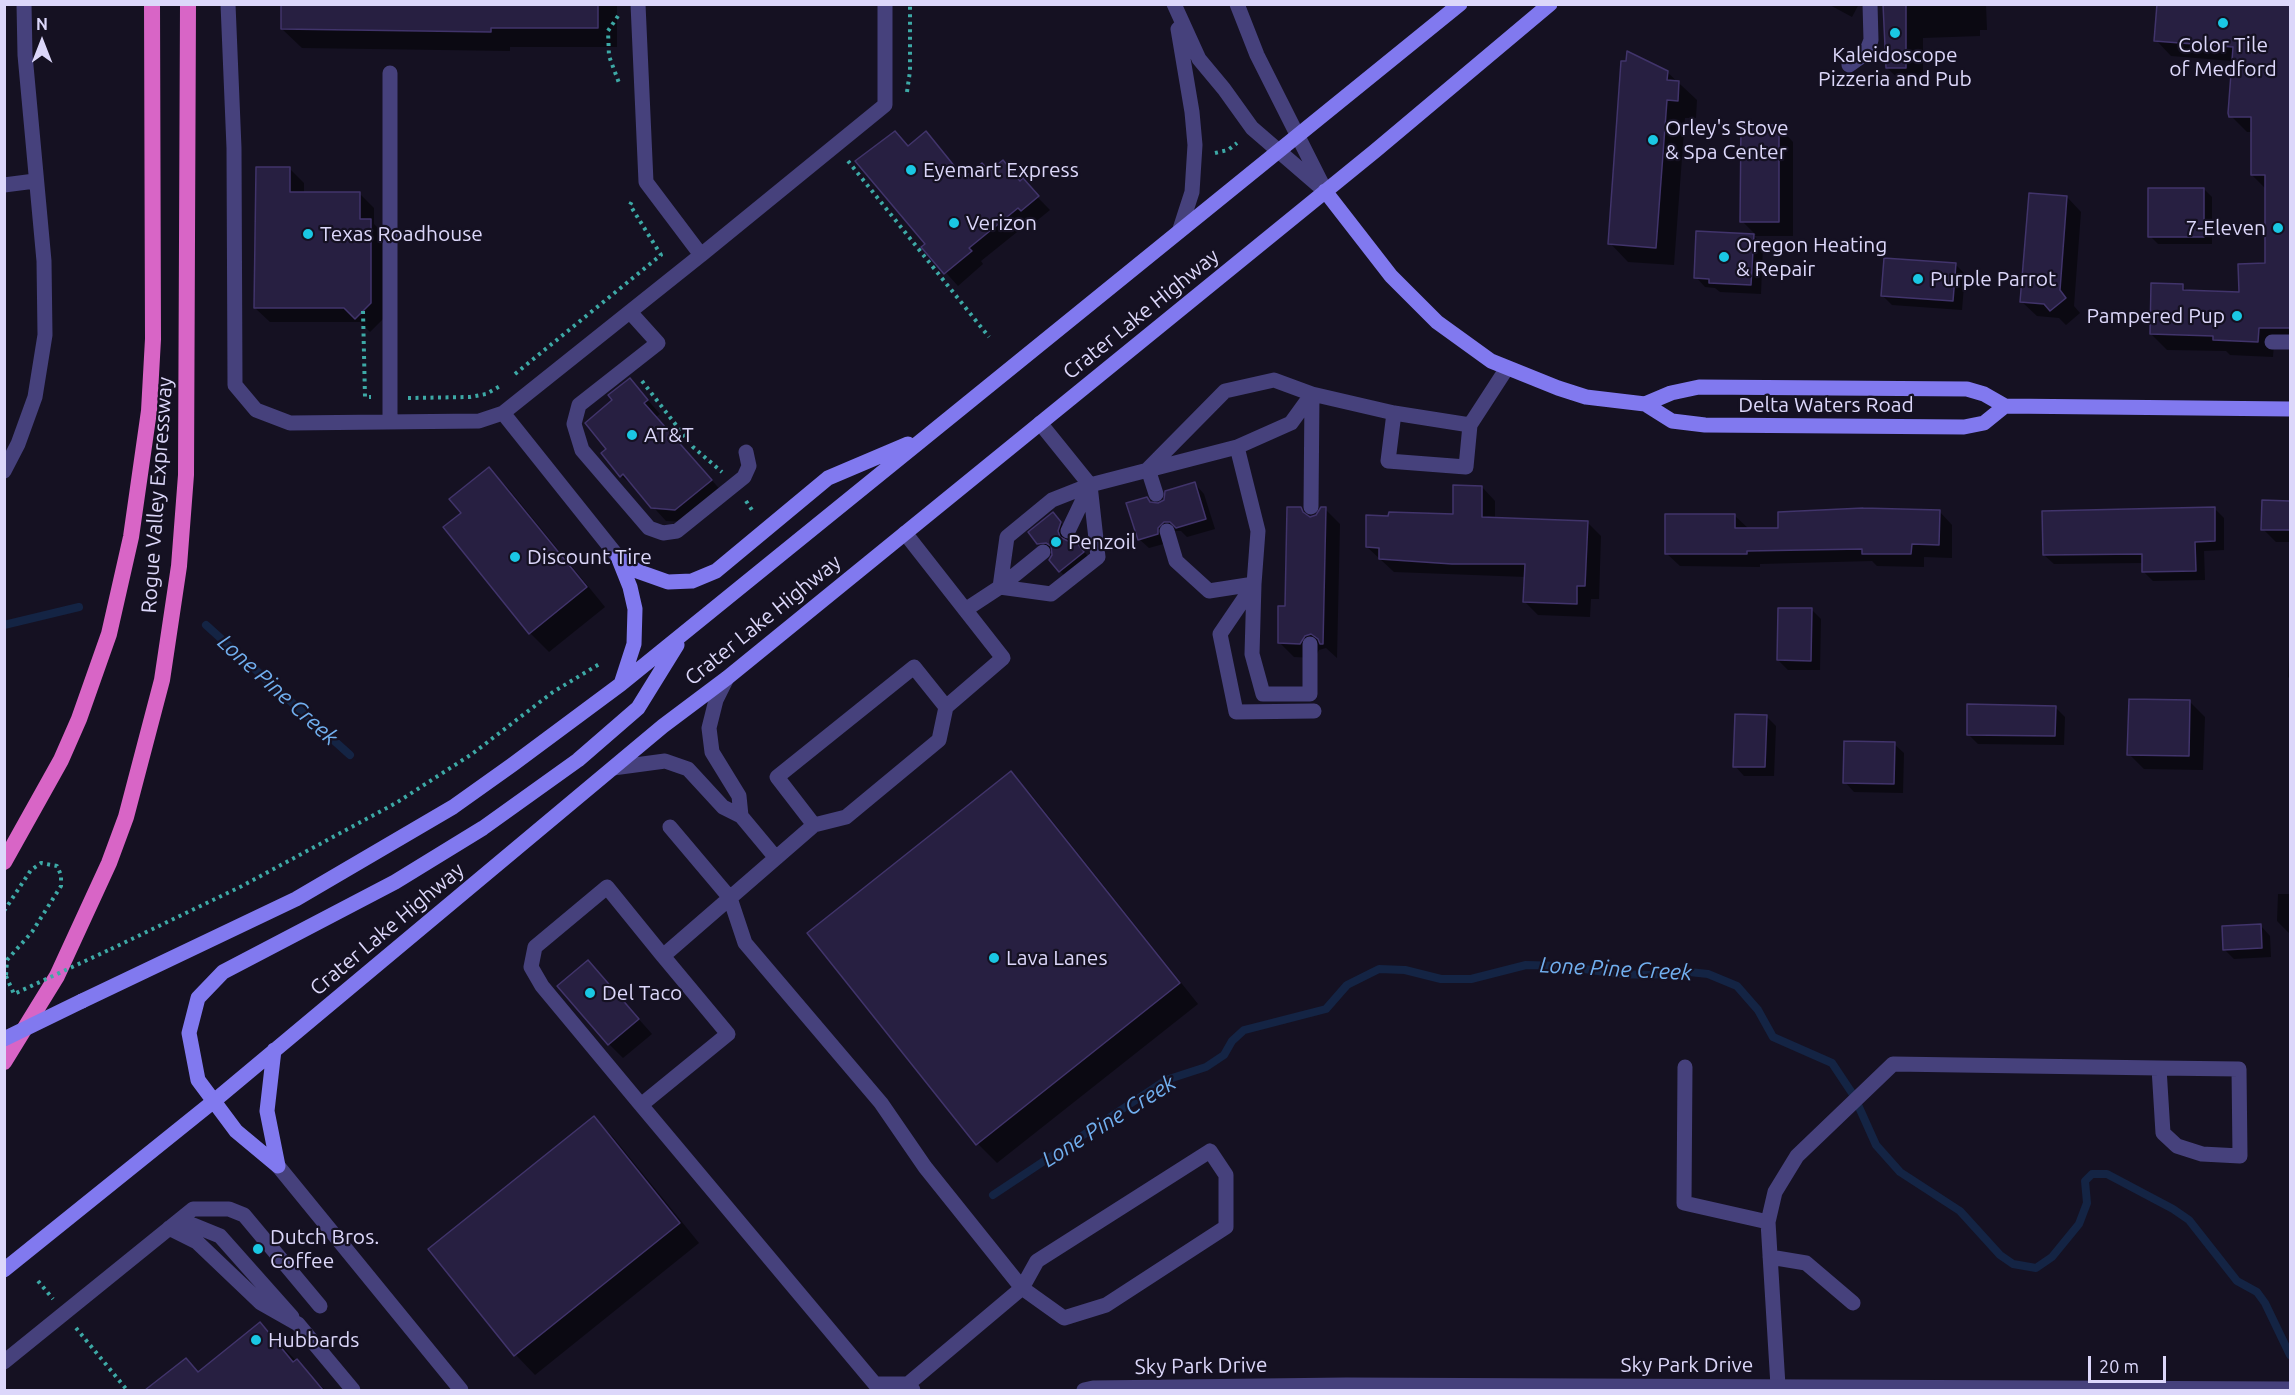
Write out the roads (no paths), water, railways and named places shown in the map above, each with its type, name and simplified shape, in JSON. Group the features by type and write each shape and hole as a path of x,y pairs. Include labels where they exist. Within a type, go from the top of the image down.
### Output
{"highway":[{"name":"Rogue Valley Expressway","path":"4,862 61,760 79,719 109,634 131,537 148,411 153,339 152,4"},
{"name":"Rogue Valley Expressway","path":"4,1062 57,976 109,863 126,817 162,680 179,566 186,475 188,4"}],"main road":[{"name":"Crater Lake Highway","path":"4,1039 296,899 453,807 621,684 684,634 1180,229 1460,4"},
{"name":"Crater Lake Highway","path":"4,1270 214,1101 613,768 727,678 1325,191 1550,4"},
{"name":"Delta Waters Road","path":"1325,191 1391,276 1437,322 1491,361 1538,381 1586,397 1645,404 1672,421 1705,425 1953,427 1984,423 2006,406"},
{"name":"Delta Waters Road","path":"1645,404 1671,393 1710,387 1967,389 1984,394 2006,406 2290,409"},
{"path":"618,557 637,571 668,582 692,581 716,570 828,478 924,437"},
{"path":"618,557 630,587 635,609 634,644 621,684"},
{"path":"278,1166 236,1131 198,1080 189,1033 198,998 223,972 395,882 483,828 578,760 638,708 684,634"},
{"path":"274,1050 267,1111 278,1166"}],"street":[{"path":"4,471 18,444 35,397 45,335 44,261 25,55 24,4"},
{"path":"228,4 234,148 235,385 256,410 290,423 479,421 503,413 885,105 885,4"},
{"path":"638,4 646,182 701,255"},
{"name":"Delta Waters Road","path":"1237,4 1257,55 1325,191"},
{"path":"1849,64 1866,53 1871,40 1870,4"},
{"path":"1174,5 1192,112 1195,145 1192,192 1180,229"},
{"name":"Delta Waters Road","path":"1174,5 1198,59 1224,89 1252,128 1325,191"},
{"path":"390,73 390,422"},
{"path":"4,185 35,182"},
{"path":"630,312 658,343 579,405 574,424 576,438 582,450 649,528 663,533 677,531 744,477 749,466 746,452"},
{"path":"2272,342 2290,342"},
{"path":"1394,413 1388,460 1466,467 1470,425 1507,368"},
{"path":"1148,469 1225,391 1274,380 1312,394 1394,413 1470,425"},
{"path":"1000,587 1007,537 1053,500 1090,485 1237,447 1291,423 1312,394"},
{"path":"1311,507 1312,394"},
{"path":"503,413 618,557"},
{"path":"1000,587 1051,594 1098,557 1090,485 1040,423"},
{"path":"1237,447 1258,531 1252,654 1263,693 1310,694 1310,644"},
{"path":"1148,469 1156,494"},
{"path":"1068,531 1090,485"},
{"path":"1167,531 1176,561 1209,591 1254,584"},
{"path":"663,956 814,825 846,817 939,740 946,706 1003,658 904,533"},
{"path":"965,610 1000,587 1043,552"},
{"path":"1254,584 1220,634 1236,712 1314,711"},
{"path":"814,825 777,777 914,668 946,706"},
{"path":"727,678 716,700 709,728 712,752 740,796 741,816"},
{"path":"613,768 665,761 688,769 723,807 741,816 776,858"},
{"path":"641,1105 728,1034 607,887 535,947 531,966 542,986 641,1105 875,1384 911,1387 1023,1288 1037,1261 1210,1151 1226,1175 1226,1227 1106,1305 1064,1318 1023,1288 926,1167 881,1103 745,943 730,898 670,827"},
{"path":"1778,1388 1768,1222 1775,1192 1797,1156 1893,1064 2238,1069 2240,1156 2202,1154 2177,1146 2163,1132 2159,1068"},
{"path":"1685,1067 1684,1203 1768,1222"},
{"path":"278,1166 461,1390"},
{"path":"4,1362 193,1209 229,1209 244,1215 320,1306"},
{"path":"169,1228 193,1225 220,1236 353,1390"},
{"path":"1770,1257 1806,1263 1853,1302"},
{"name":"Sky Park Drive","path":"1083,1390 1093,1388 2290,1389"}],"waterway":[{"name":"Lone Pine Creek","path":"4,625 79,607"},
{"name":"Lone Pine Creek","path":"206,625 350,755"},
{"name":"Lone Pine Creek","path":"993,1195 1166,1080 1206,1067 1224,1055 1232,1041 1244,1030 1326,1009 1347,985 1379,969 1405,970 1441,979 1471,979 1526,965 1565,966 1618,974 1652,975 1680,971 1708,974 1737,986 1758,1010 1773,1037 1832,1063 1854,1096 1876,1145 1900,1172 1960,1211 2000,1255 2013,1264 2036,1268 2052,1257 2079,1224 2087,1203 2085,1181 2092,1174 2107,1174 2189,1220 2237,1281 2257,1292 2265,1303 2290,1355"}],"place":[{"name":"Color Tile of Medford","path":"2223,23"},
{"name":"Kaleidoscope Pizzeria and Pub","path":"1895,33"},
{"name":"Orley's Stove & Spa Center","path":"1653,140"},
{"name":"Eyemart Express","path":"911,170"},
{"name":"Verizon","path":"954,223"},
{"name":"7-Eleven","path":"2278,228"},
{"name":"Texas Roadhouse","path":"308,234"},
{"name":"Oregon Heating & Repair","path":"1724,257"},
{"name":"Purple Parrot","path":"1918,279"},
{"name":"Pampered Pup","path":"2237,316"},
{"name":"AT&T","path":"632,435"},
{"name":"Penzoil","path":"1056,542"},
{"name":"Discount Tire","path":"515,557"},
{"name":"Lava Lanes","path":"994,958"},
{"name":"Del Taco","path":"590,993"},
{"name":"Dutch Bros. Coffee","path":"258,1249"},
{"name":"Hubbards","path":"256,1340"}]}
